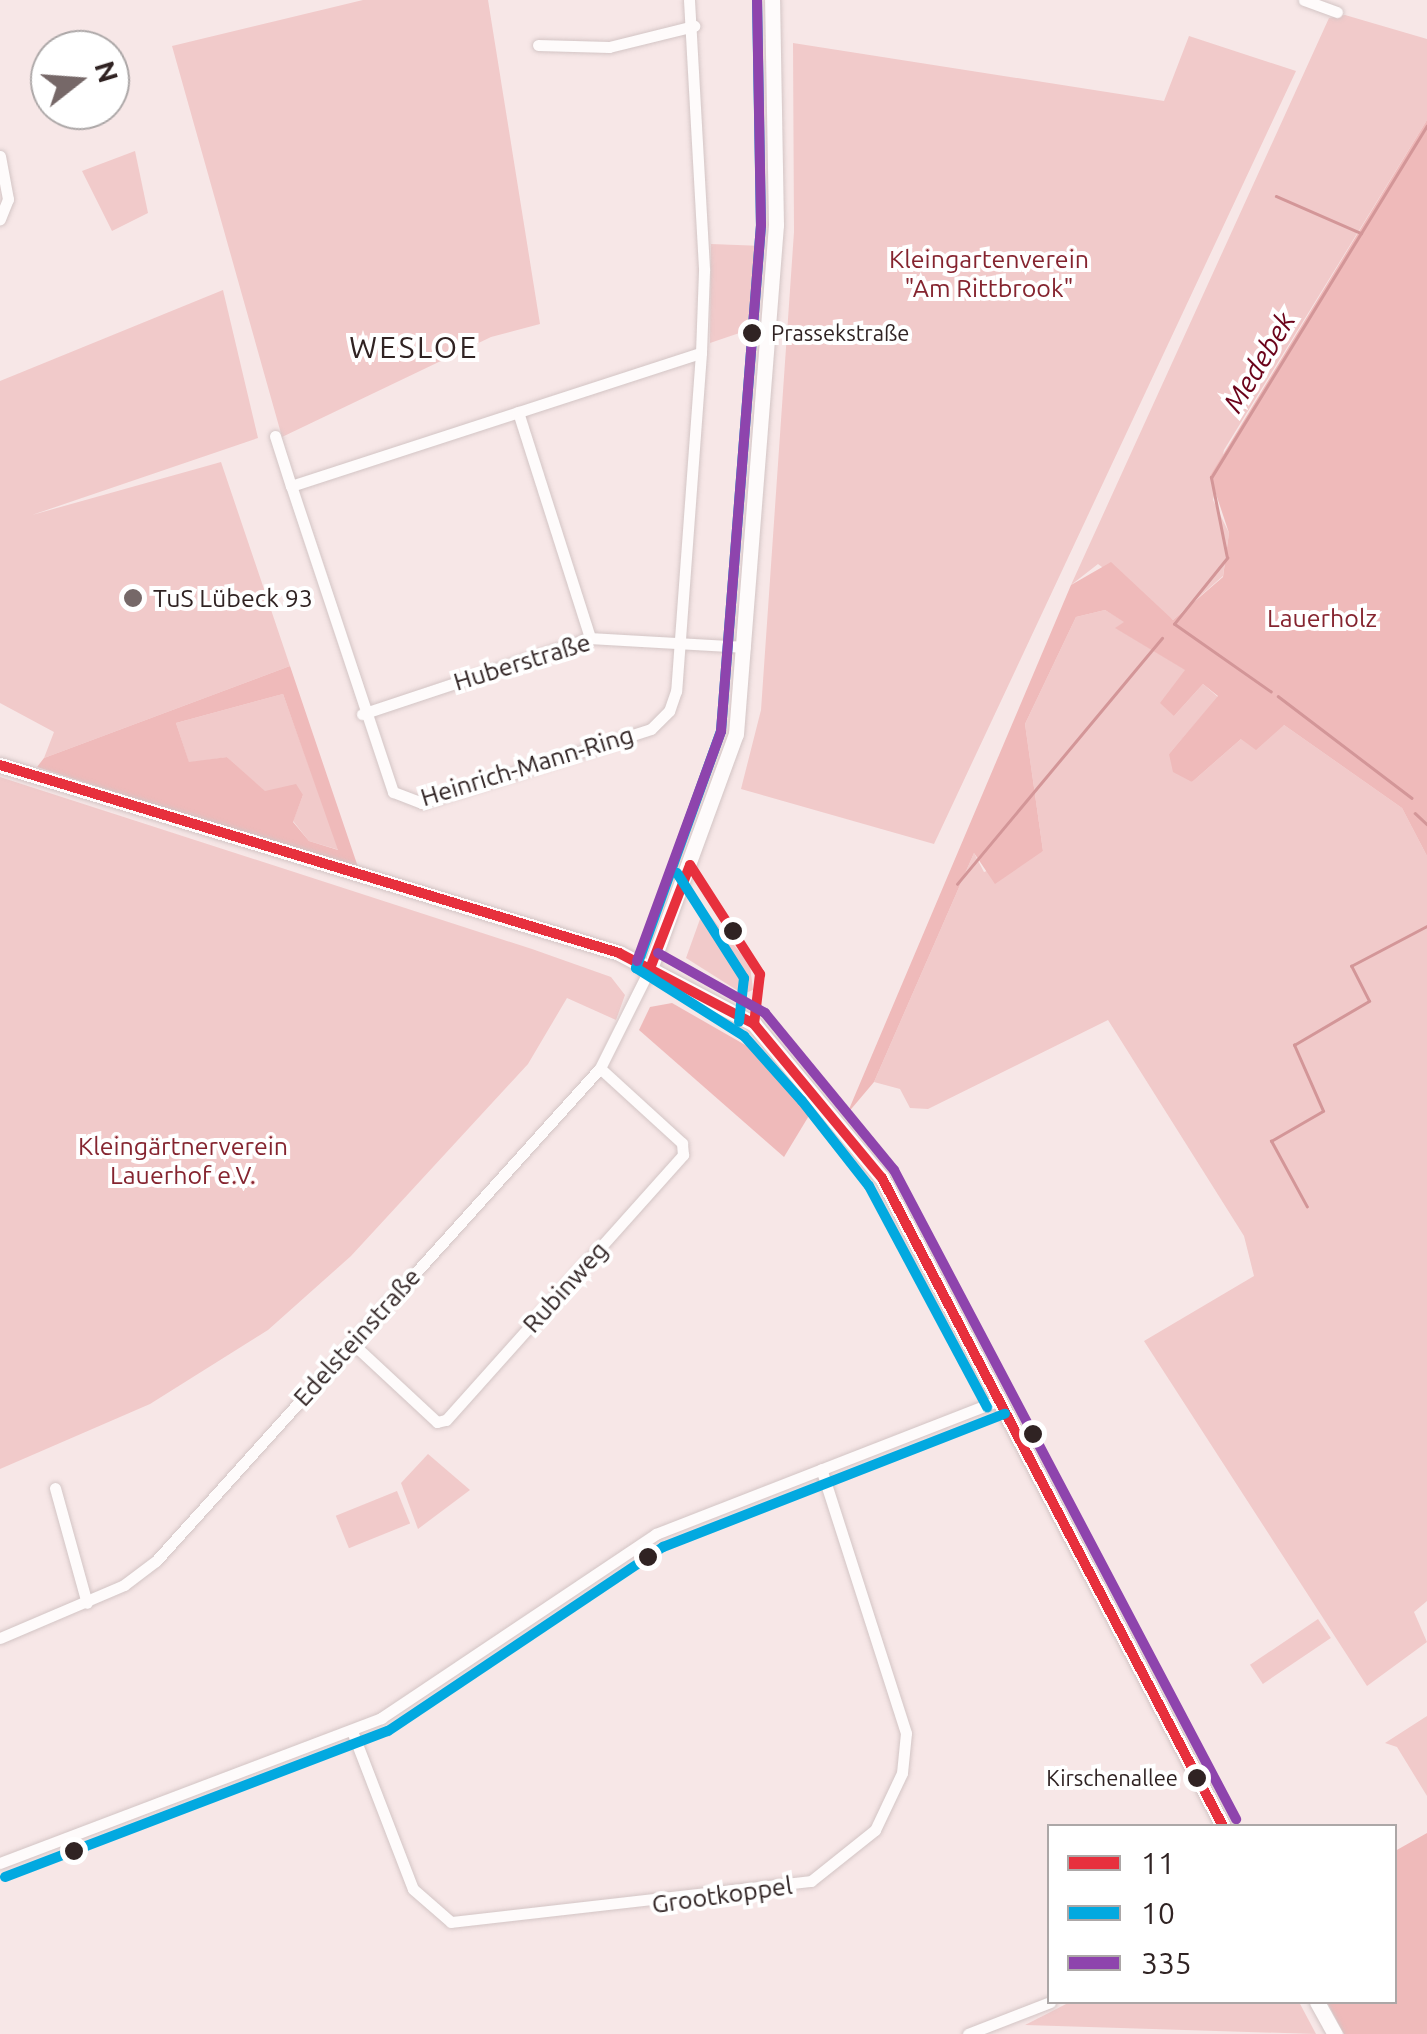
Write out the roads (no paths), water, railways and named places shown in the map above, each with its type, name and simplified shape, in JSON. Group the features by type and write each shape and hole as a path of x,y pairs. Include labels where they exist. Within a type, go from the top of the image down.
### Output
{"main road":[{"path":"651,966 718,796 745,648 776,224 772,0"},
{"path":"0,764 651,966 754,1024 814,1091 882,1178 1221,1824"},
{"path":"1318,2004 1335,2034"}],"street":[{"path":"679,642 700,353 694,26 690,0"},
{"path":"1304,0 1337,12"},
{"path":"538,46 609,47 694,26"},
{"path":"0,156 8,199 0,220"},
{"path":"291,486 700,353"},
{"path":"518,412 590,638"},
{"name":"Heinrich-Mann-Ring","path":"275,436 385,781 422,802 652,729 676,691 679,642"},
{"name":"Huberstraße","path":"362,714 590,638 745,648"},
{"name":"Edelsteinstraße","path":"0,1638 86,1603 156,1560 600,1068 651,966"},
{"name":"Rubinweg","path":"352,1343 441,1422 684,1148 600,1068"},
{"path":"0,1863 352,1730 444,1682 642,1541 1000,1400"},
{"name":"Grootkoppel","path":"352,1730 412,1889 461,1925 781,1891 821,1876 886,1813 906,1734 821,1469"},
{"path":"54,1488 86,1603"},
{"path":"968,2034 1047,2003"}],"waterway":[{"name":"Medebek","path":"1271,692 1174,624 1227,558 1211,478 1427,126"},
{"path":"1276,196 1361,233"},
{"name":"Medebek","path":"957,884 1162,638"},
{"path":"1278,696 1412,798"},
{"path":"1415,813 1427,824"},
{"path":"1307,1207 1271,1141 1323,1111 1294,1045 1369,1001 1351,966 1427,926"}],"place":[{"name":"Prassekstraße","path":"752,333"},
{"name":"TuS Lübeck 93","path":"133,598"},
{"name":"Kirschenallee","path":"1197,1778"}],"district":[{"name":"WESLOE","path":"414,347"}],"park label":[{"name":"Kleingartenverein \"Am Rittbrook\"","path":"989,274"},
{"name":"Lauerholz","path":"1322,618"},
{"name":"Kleingärtnerverein Lauerhof e.V.","path":"183,1162"}]}
